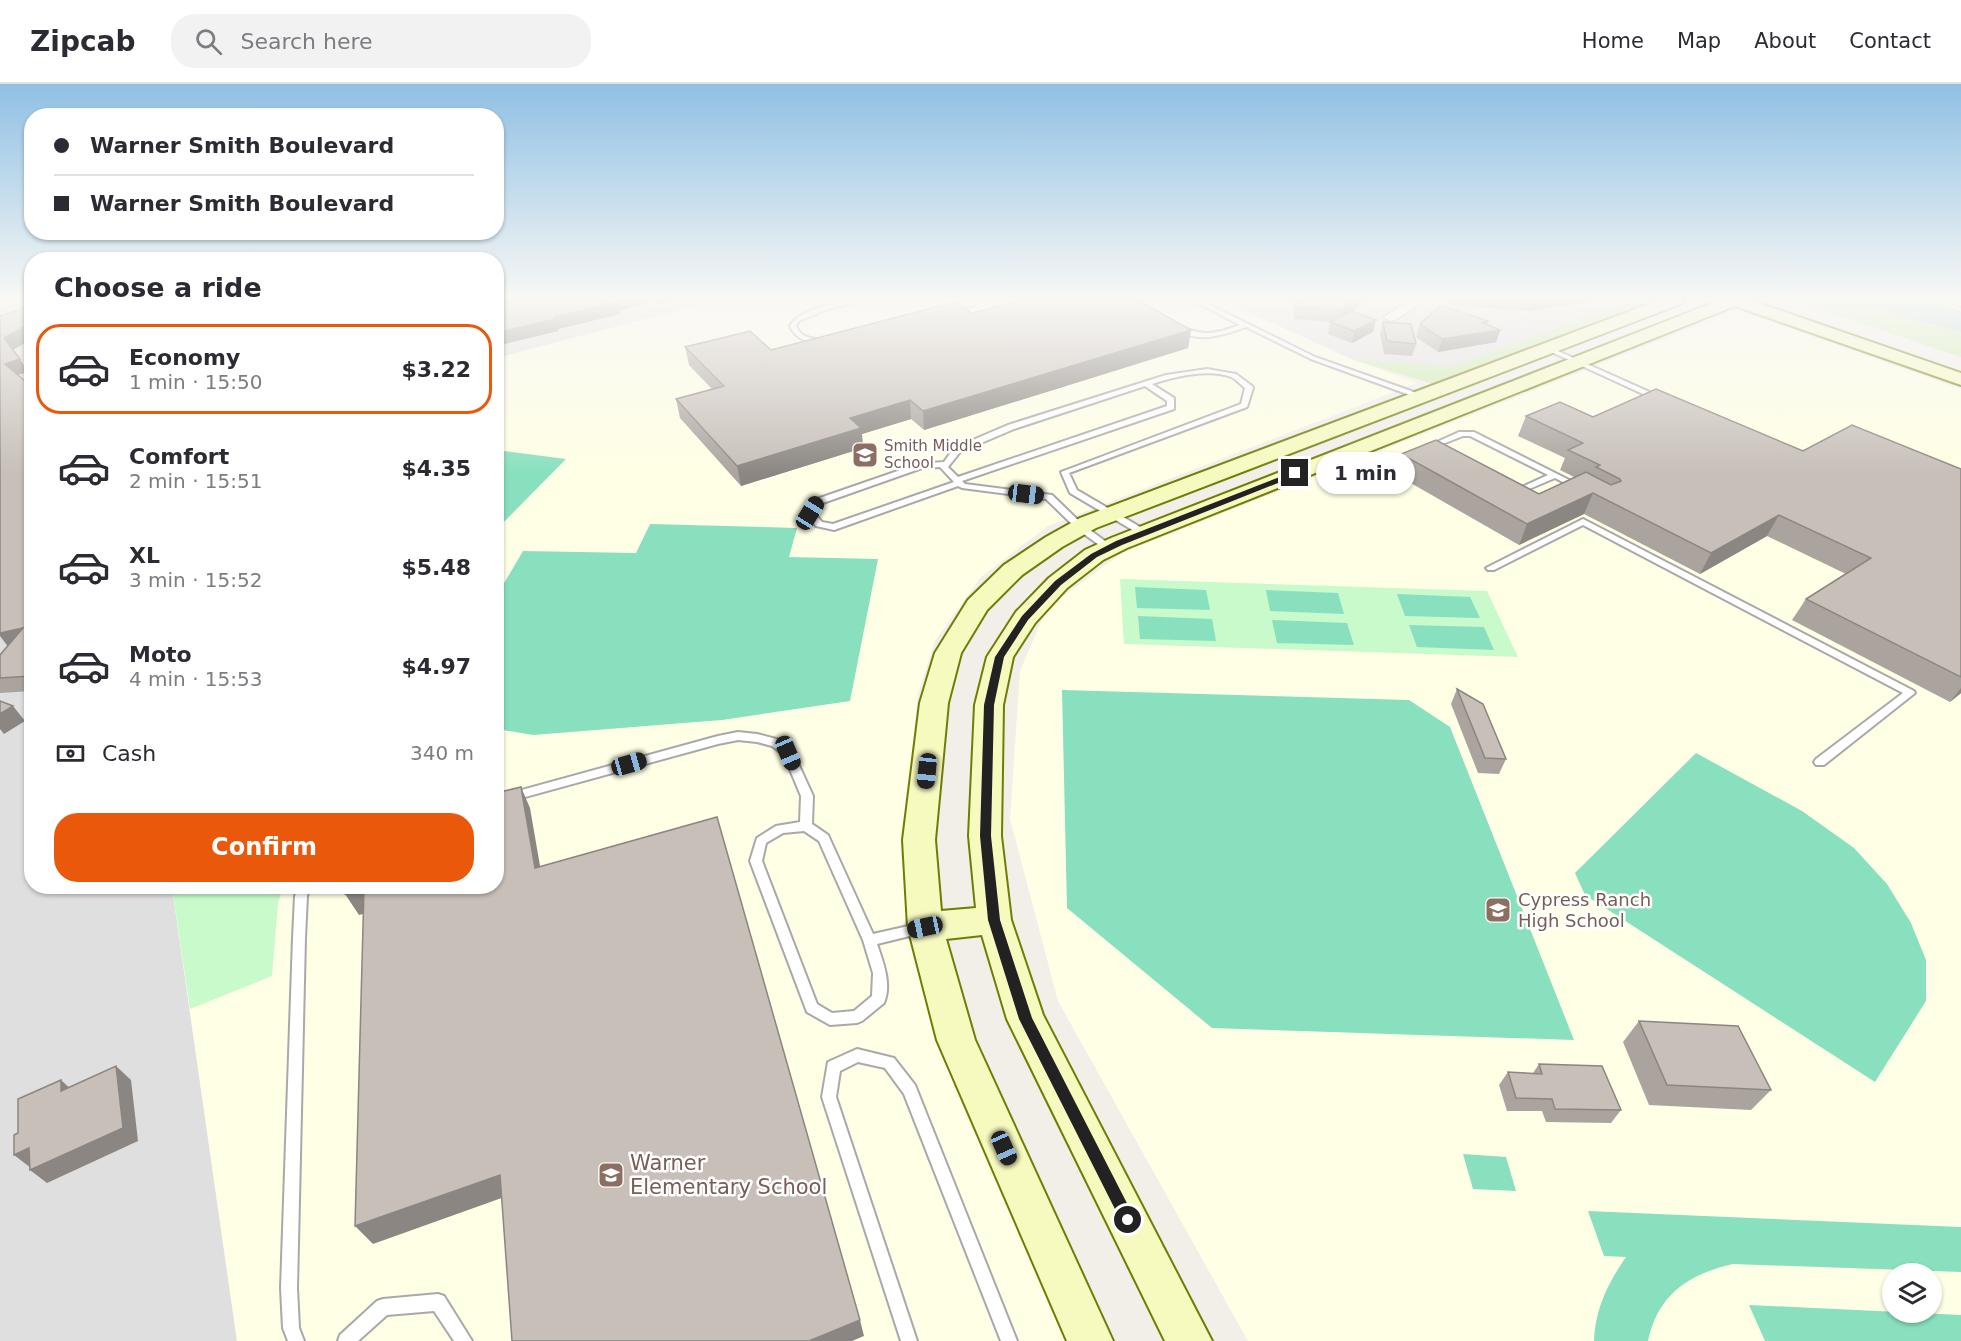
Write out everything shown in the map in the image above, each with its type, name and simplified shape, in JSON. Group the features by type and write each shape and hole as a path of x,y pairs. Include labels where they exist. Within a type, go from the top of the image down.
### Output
{"street":[{"path":"1090,1341 956,1040 925,927 919,840 934,703 948,653 977,606 1013,570 1080,527 1522,358"},
{"path":"1189,1341 1026,1019 994,920 985,836 989,705 1000,657 1025,618 1058,583 1094,555 1144,533 1590,358"},
{"path":"1899,358 1961,380"},
{"path":"925,927 994,920"}],"lane":[{"path":"1312,358 1369,375 1421,396"},
{"path":"1569,358 1664,400"},
{"path":"1109,548 1080,527 1049,497 962,486 945,467 957,450 1011,427 1146,383 1168,376 1207,371 1234,375 1249,388 1244,405 1065,472 1073,491 1144,533"},
{"path":"947,464 921,466 816,502 810,513 819,524 834,527 957,481 1171,407 1171,400 1146,383"},
{"path":"1425,449 1462,434 1471,434 1585,490"},
{"path":"1435,445 1445,450"},
{"path":"1347,482 1416,453"},
{"path":"1503,480 1522,490 1555,475"},
{"path":"1491,568 1583,522 1910,693 1820,762"},
{"path":"504,799 718,740 747,737 776,743 788,753 807,796 806,826"},
{"path":"806,826 825,838 869,940 880,973 879,999 857,1017 830,1019 813,1008 756,861 760,841 780,828 806,826"},
{"path":"296,1341 291,1328 289,1288 298,938 302,894"},
{"path":"869,940 925,927"},
{"path":"909,1341 829,1098 833,1067 857,1055 889,1062 910,1090 1009,1341"},
{"path":"346,1341 383,1307 438,1302 464,1341"}],"shaded area":[{"path":"0,358 24,358 24,894 173,894 237,1341 0,1341"},
{"name":"Warner Elementary School","path":"504,358 1348,358 1417,383 1048,526 981,577 935,641 918,694 901,855 927,1002 1088,1341 237,1341 173,894 504,894"},
{"path":"1348,358 1478,358 1453,367 1353,360"},
{"name":"Cypress Ranch High School","path":"1616,358 1872,358 1961,389 1961,1341 1248,1341 1058,1001 1010,819 1020,671 1047,608 1122,553"}],"green space":[{"path":"1478,358 1502,358 1433,384 1353,360 1453,367"},
{"path":"504,451 566,459 504,522"},
{"path":"650,524 797,528 789,557 878,559 850,701 722,720 533,735 504,730 504,583 523,551 636,553"},
{"path":"1120,579 1487,591 1518,657 1124,644"},
{"path":"1135,587 1206,590 1210,610 1137,608"},
{"path":"1266,590 1338,593 1344,614 1270,611"},
{"path":"1397,594 1470,597 1480,618 1405,616"},
{"path":"1138,616 1212,619 1216,641 1140,639"},
{"path":"1272,620 1347,623 1354,645 1277,643"},
{"path":"1409,625 1484,627 1494,650 1417,647"},
{"path":"1062,690 1409,700 1450,727 1574,1040 1212,1028 1067,908"},
{"path":"1696,753 1802,811 1854,848 1887,884 1911,923 1926,960 1926,1001 1875,1082 1585,895 1575,873"},
{"path":"173,894 281,894 278,903 272,976 190,1009"},
{"path":"1463,1154 1506,1157 1516,1191 1473,1189"},
{"path":"1588,1211 1961,1227 1961,1272 1942,1271 1942,1263 1882,1263 1882,1269 1733,1264 1717,1268 1689,1280 1668,1299 1659,1311 1648,1341 1594,1341 1600,1307 1626,1257 1604,1256"},
{"path":"1749,1305 1882,1311 1882,1323 1942,1323 1942,1314 1961,1315 1961,1341 1765,1341"}],"building":[{"path":"0,358 19,358 5,364 24,380 24,676 0,678 0,655 23,628 0,633"},
{"path":"696,358 1099,358 923,411 910,400 850,418 861,428 737,466 676,399 724,386"},
{"path":"1656,389 1803,451 1852,425 1961,469 1961,677 1806,599 1871,558 1779,515 1711,553 1593,493 1527,524 1401,454 1436,440 1539,494 1586,472 1611,485 1621,481 1620,479 1596,467 1600,465 1568,450 1583,443 1526,416 1560,402 1593,417"},
{"path":"1457,689 1483,704 1506,759 1485,758"},
{"path":"0,701 13,706 0,714"},
{"name":"Warner Elementary School","path":"521,787 535,868 717,817 860,1320 809,1341 512,1341 500,1175 355,1226 364,894 504,894 504,791"},
{"path":"1639,1021 1738,1026 1771,1090 1667,1085"},
{"path":"1539,1064 1602,1066 1621,1110 1555,1109 1552,1099 1516,1098 1508,1072 1542,1074"},
{"path":"116,1066 123,1128 30,1170 29,1148 14,1155 14,1135 18,1133 18,1099 61,1080 61,1091"}],"place":[{"name":"Smith Middle School","path":"865,455"},
{"name":"Cypress Ranch High School","path":"1498,910"},
{"name":"Warner Elementary School","path":"611,1175"}],"route":[{"path":"1128,1220 1026,1019 994,920 985,836 989,705 1000,657 1025,618 1058,583 1094,555 1295,473"}]}
